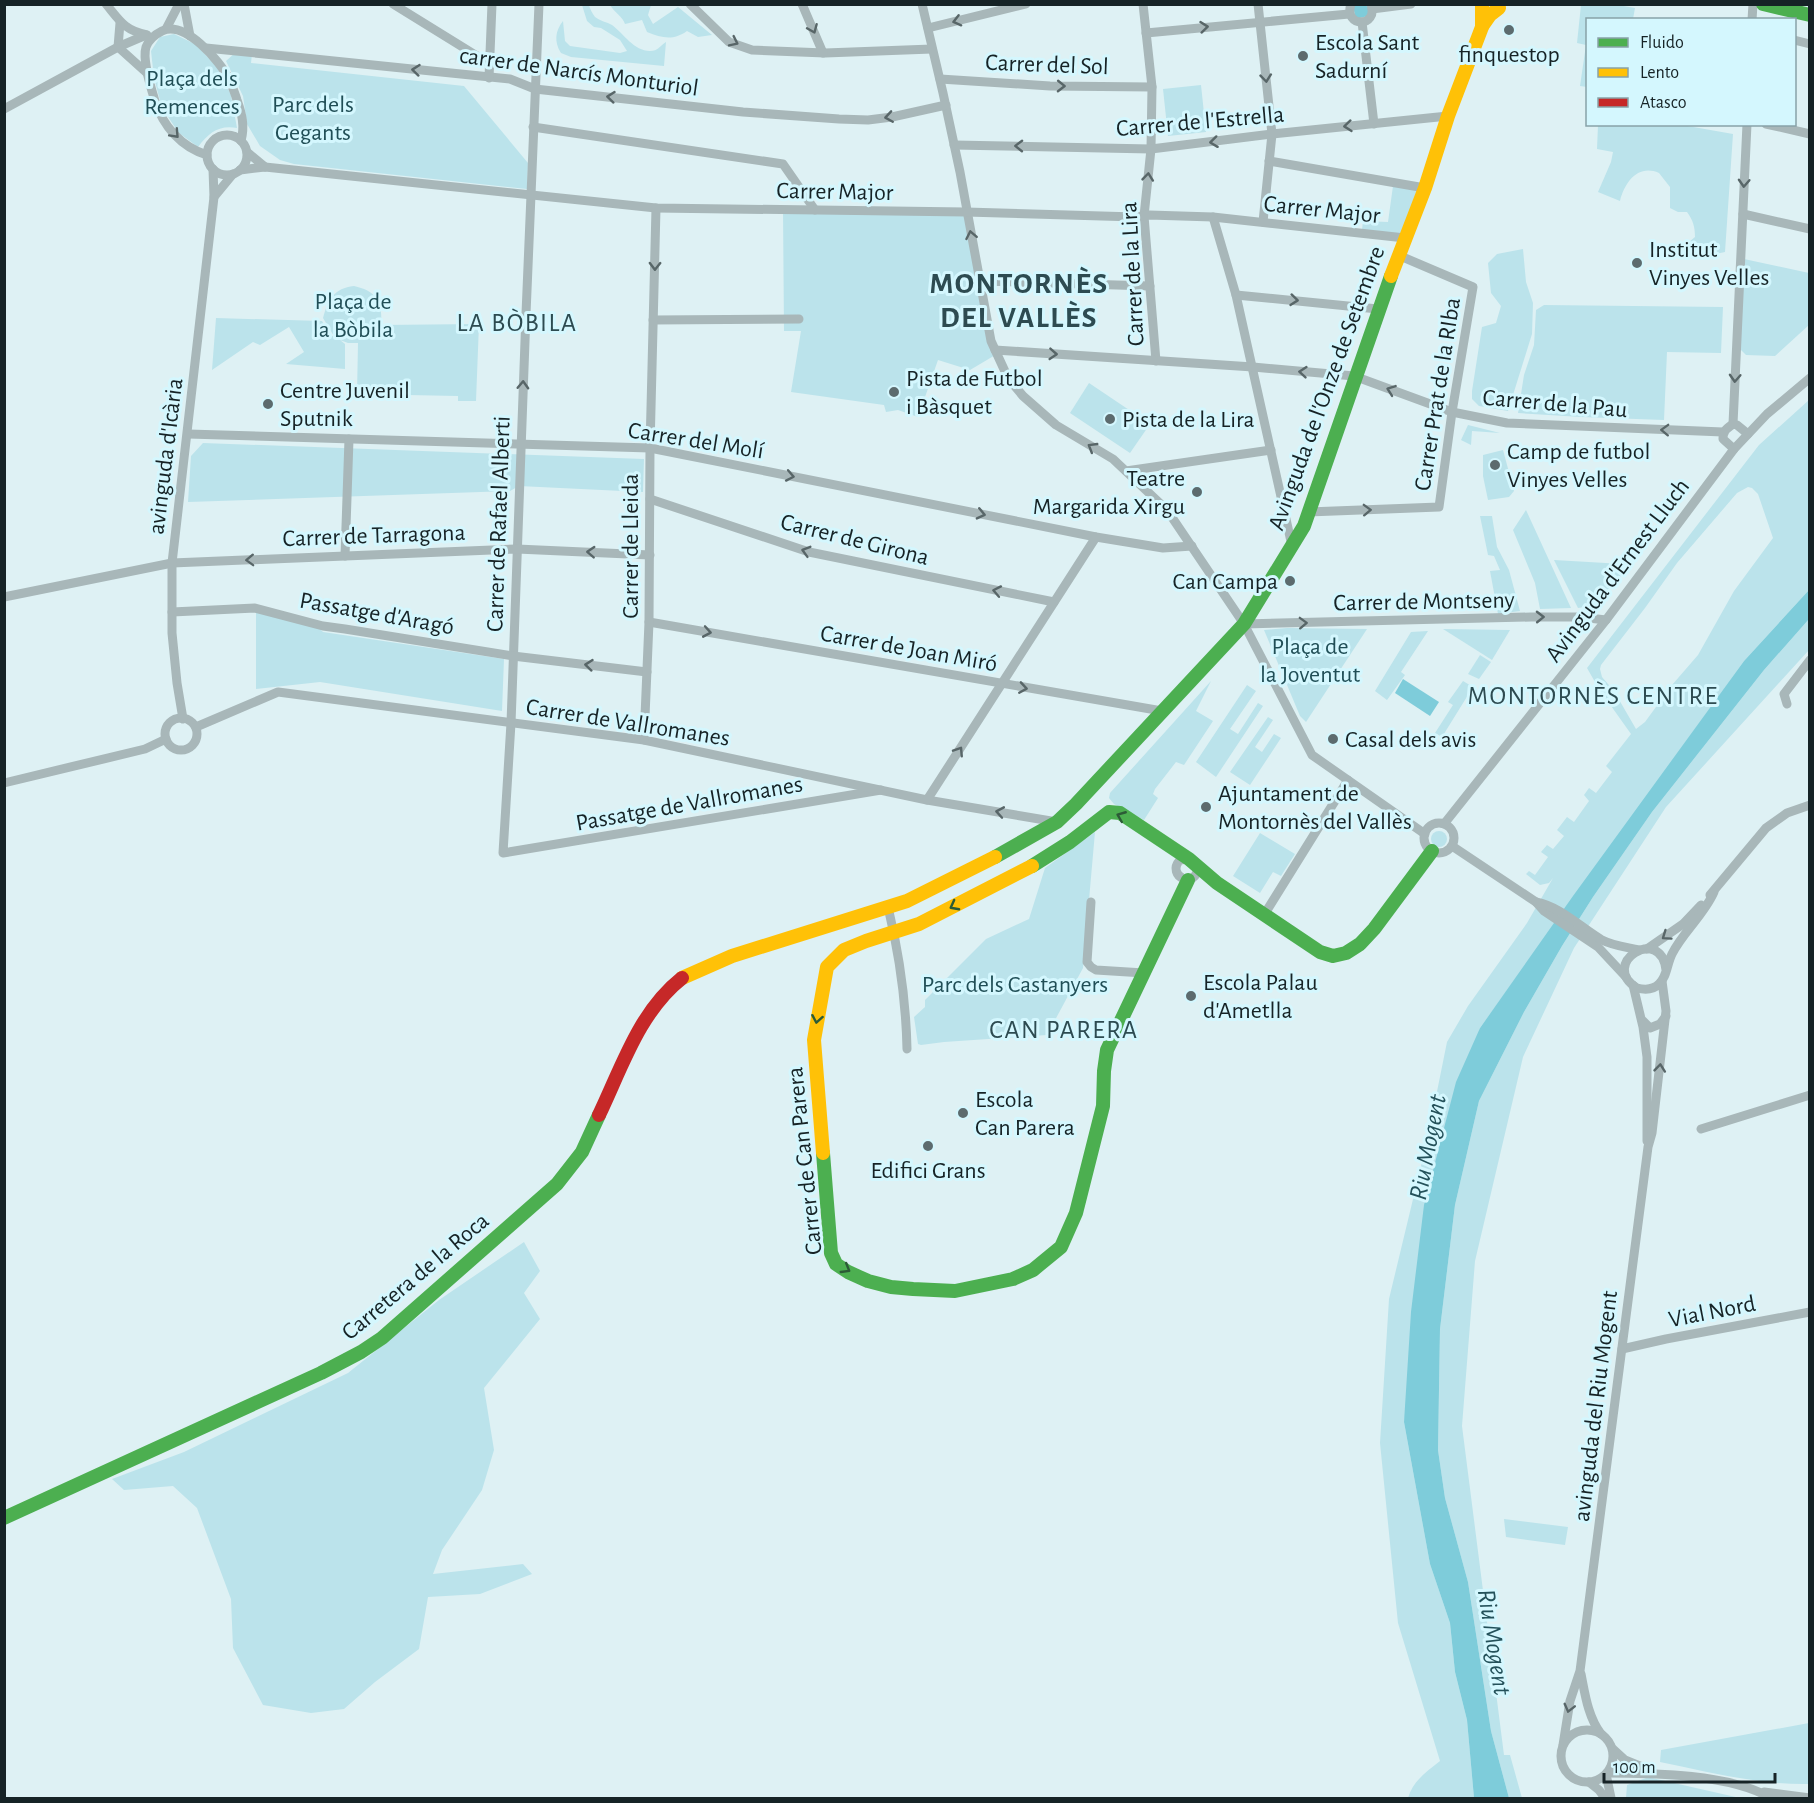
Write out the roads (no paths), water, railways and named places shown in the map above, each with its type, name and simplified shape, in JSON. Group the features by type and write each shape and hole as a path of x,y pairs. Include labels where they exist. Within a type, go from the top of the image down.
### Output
{"street":[{"path":"106,4 122,25 151,35"},
{"path":"166,29 179,4"},
{"path":"184,4 190,36"},
{"path":"393,4 490,64"},
{"path":"489,78 492,4"},
{"name":"Carrer de Rafael Alberti","path":"503,854 511,723 539,4"},
{"path":"690,4 729,42 752,50 823,52 933,49"},
{"path":"802,4 823,52"},
{"path":"922,4 946,105 991,341 1008,378 1023,396 1056,425 1113,459 1167,510 1244,624 1312,755 1425,834"},
{"path":"928,28 1026,4"},
{"name":"Carrer de la Lira","path":"1143,4 1152,87 1151,149 1144,216 1156,361"},
{"path":"1258,4 1272,134 1263,222"},
{"path":"1146,33 1350,9 1355,21 1362,22 1370,18 1372,7 1411,4"},
{"path":"1482,4 1491,8 1502,6"},
{"path":"1482,4 1482,27"},
{"path":"1763,4 1809,15"},
{"path":"1482,27 1490,15 1502,6"},
{"path":"1362,22 1374,124"},
{"path":"118,47 122,25"},
{"name":"Avinguda de l'Onze de Setembre","path":"682,978 732,956 907,901 1058,822 1244,624 1304,526 1354,376 1425,188 1448,116 1482,27"},
{"path":"4,109 118,47 166,29 176,30 190,36 206,48 225,72 242,117 241,141"},
{"path":"151,35 146,47 148,74 161,118 186,146 207,155"},
{"path":"118,47 148,74"},
{"name":"carrer de Narcís Monturiol","path":"206,48 510,79 535,89 743,112 868,120 946,105"},
{"name":"Carrer del Sol","path":"940,79 1050,86 1152,87"},
{"name":"Carrer de l'Estrella","path":"954,145 1151,149 1448,116"},
{"path":"1734,449 1723,439 1723,432 1732,424 1747,126"},
{"path":"1775,126 1809,134"},
{"path":"533,127 783,164 815,210"},
{"path":"236,172 222,174 210,165 207,155 210,144 215,139 224,135 233,136 241,141 247,152 265,167"},
{"path":"214,197 246,160 247,152"},
{"path":"1269,161 1425,188"},
{"name":"Carrer Major","path":"236,172 265,167 656,208 1213,217 1405,238"},
{"name":"avinguda d'Icària","path":"183,719 172,633 172,563 214,197 213,169"},
{"name":"Carrer de Lleida","path":"644,740 649,622 650,448 656,208"},
{"path":"1743,214 1809,229"},
{"path":"1213,217 1236,295 1292,546"},
{"name":"Carrer Prat de la RIba","path":"1308,512 1440,507 1452,412 1473,287 1398,255"},
{"path":"980,281 1150,286"},
{"path":"1236,295 1378,309"},
{"path":"653,320 799,319"},
{"name":"Carrer de la Pau","path":"995,350 1354,376 1452,412 1507,423 1723,432"},
{"name":"Avinguda d'Ernest Lluch","path":"1444,824 1606,620 1734,449 1809,378"},
{"path":"1732,424 1737,425 1748,434"},
{"name":"Carrer del Molí","path":"188,434 650,448 1096,537 1163,548 1192,546"},
{"path":"345,556 349,439"},
{"path":"1126,471 1271,450"},
{"name":"Carrer de Girona","path":"650,500 809,552 1054,602"},
{"path":"927,800 1096,537"},
{"name":"Carrer de Tarragona","path":"4,597 172,563 517,549 650,555"},
{"name":"Passatge d'Aragó","path":"172,612 255,608 323,626 513,656 647,672"},
{"name":"Carrer de Montseny","path":"1244,624 1531,617 1580,617 1606,620"},
{"name":"Carrer de Joan Miró","path":"649,622 1162,711"},
{"path":"1786,704 1784,694 1809,660"},
{"name":"Carrer de Vallromanes","path":"196,727 278,692 644,740 927,800 1058,822"},
{"path":"188,720 196,727 195,742 187,749 172,747 166,739 166,733 173,721 188,720"},
{"path":"4,783 145,749 166,739"},
{"path":"1264,915 1348,780"},
{"name":"Passatge de Vallromanes","path":"503,854 881,790"},
{"path":"1630,982 1625,972 1627,961 1634,952 1643,949 1683,924 1714,892 1766,828 1786,813 1809,805"},
{"name":"Carrer de Can Parera","path":"1192,870 1107,1050 1103,1106 1076,1213 1061,1247 1033,1270 1013,1279 955,1291 891,1287 868,1281 836,1264 831,1253 814,1040 827,967 844,950 919,924 1040,862 1109,812 1120,813 1170,847 1192,870 1217,883 1320,952 1333,956 1346,953 1359,944 1374,928 1432,851"},
{"path":"1444,824 1450,827 1454,840 1452,846 1445,852 1436,853 1425,844 1425,834 1432,825 1444,824"},
{"path":"1452,846 1536,902 1548,904 1600,943 1630,982 1641,989 1651,989 1662,981 1672,953 1714,892"},
{"path":"1091,902 1087,962 1096,969 1144,973"},
{"path":"888,908 894,932 907,1027 907,1049"},
{"path":"1600,943 1643,949 1659,954 1666,970"},
{"name":"Carretera de la Roca","path":"4,1518 321,1373 362,1352 382,1338 557,1184 582,1152 642,1024 661,997 682,978"},
{"name":"avinguda del Riu Mogent","path":"1563,1745 1566,1722 1580,1671 1648,1147 1652,1133 1666,1016 1665,991 1662,981"},
{"name":"avinguda del Riu Mogent","path":"1630,982 1641,1019 1647,1058 1646,1137 1648,1147"},
{"path":"1641,1019 1650,1028 1660,1024 1666,1016"},
{"path":"1701,1129 1809,1095"},
{"name":"Vial Nord","path":"1622,1349 1809,1312"},
{"name":"avinguda del Riu Mogent","path":"1580,1671 1588,1706 1595,1726 1601,1734"},
{"path":"1612,1749 1612,1764 1607,1773 1589,1782 1579,1781 1567,1773 1561,1759 1563,1745 1570,1736 1580,1730 1591,1730 1606,1738 1612,1749 1625,1760 1660,1773"},
{"path":"1607,1773 1660,1773 1809,1798"},
{"path":"1607,1773 1611,1798"},
{"path":"1589,1782 1605,1798"},
{"path":"1758,1791 1771,1798"}],"water":[{"path":"1356,4 1368,7 1368,16 1356,19 1353,7"},
{"path":"1809,590 1809,619 1764,670 1652,812 1593,897 1524,1012 1479,1101 1455,1205 1440,1329 1438,1450 1445,1498 1468,1582 1491,1731 1509,1798 1474,1798 1467,1720 1455,1672 1450,1623 1430,1564 1404,1422 1411,1312 1424,1205 1456,1082 1480,1028 1573,896 1744,661"},
{"path":"1403,679 1439,702 1430,716 1395,693"}],"place":[{"name":"finquestop","path":"1509,30"},
{"name":"Escola Sant Sadurní","path":"1303,56"},
{"name":"Institut Vinyes Velles","path":"1637,263"},
{"name":"Pista de Futbol i Bàsquet","path":"894,392"},
{"name":"Centre Juvenil Sputnik","path":"268,404"},
{"name":"Pista de la Lira","path":"1110,419"},
{"name":"Camp de futbol Vinyes Velles","path":"1495,465"},
{"name":"Teatre Margarida Xirgu","path":"1197,492"},
{"name":"Can Campa","path":"1290,581"},
{"name":"Casal dels avis","path":"1333,739"},
{"name":"Ajuntament de Montornès del Vallès","path":"1206,807"},
{"name":"Escola Palau d'Ametlla","path":"1191,996"},
{"name":"Escola Can Parera","path":"963,1113"},
{"name":"Edifici Grans","path":"928,1146"}],"district":[{"name":"MONTORNÈS DEL VALLÈS","path":"1019,300"},
{"name":"LA BÒBILA","path":"517,322"},
{"name":"MONTORNÈS CENTRE","path":"1593,695"},
{"name":"CAN PARERA","path":"1064,1029"}],"park label":[{"name":"Plaça dels Remences","path":"192,92"},
{"name":"Parc dels Gegants","path":"313,118"},
{"name":"Plaça de la Bòbila","path":"353,315"},
{"name":"Plaça de la Joventut","path":"1310,660"},
{"name":"Parc dels Castanyers","path":"1015,984"}],"water label":[{"name":"Riu Mogent","path":"1427,1147"},
{"name":"Riu Mogent","path":"1495,1642"}]}
